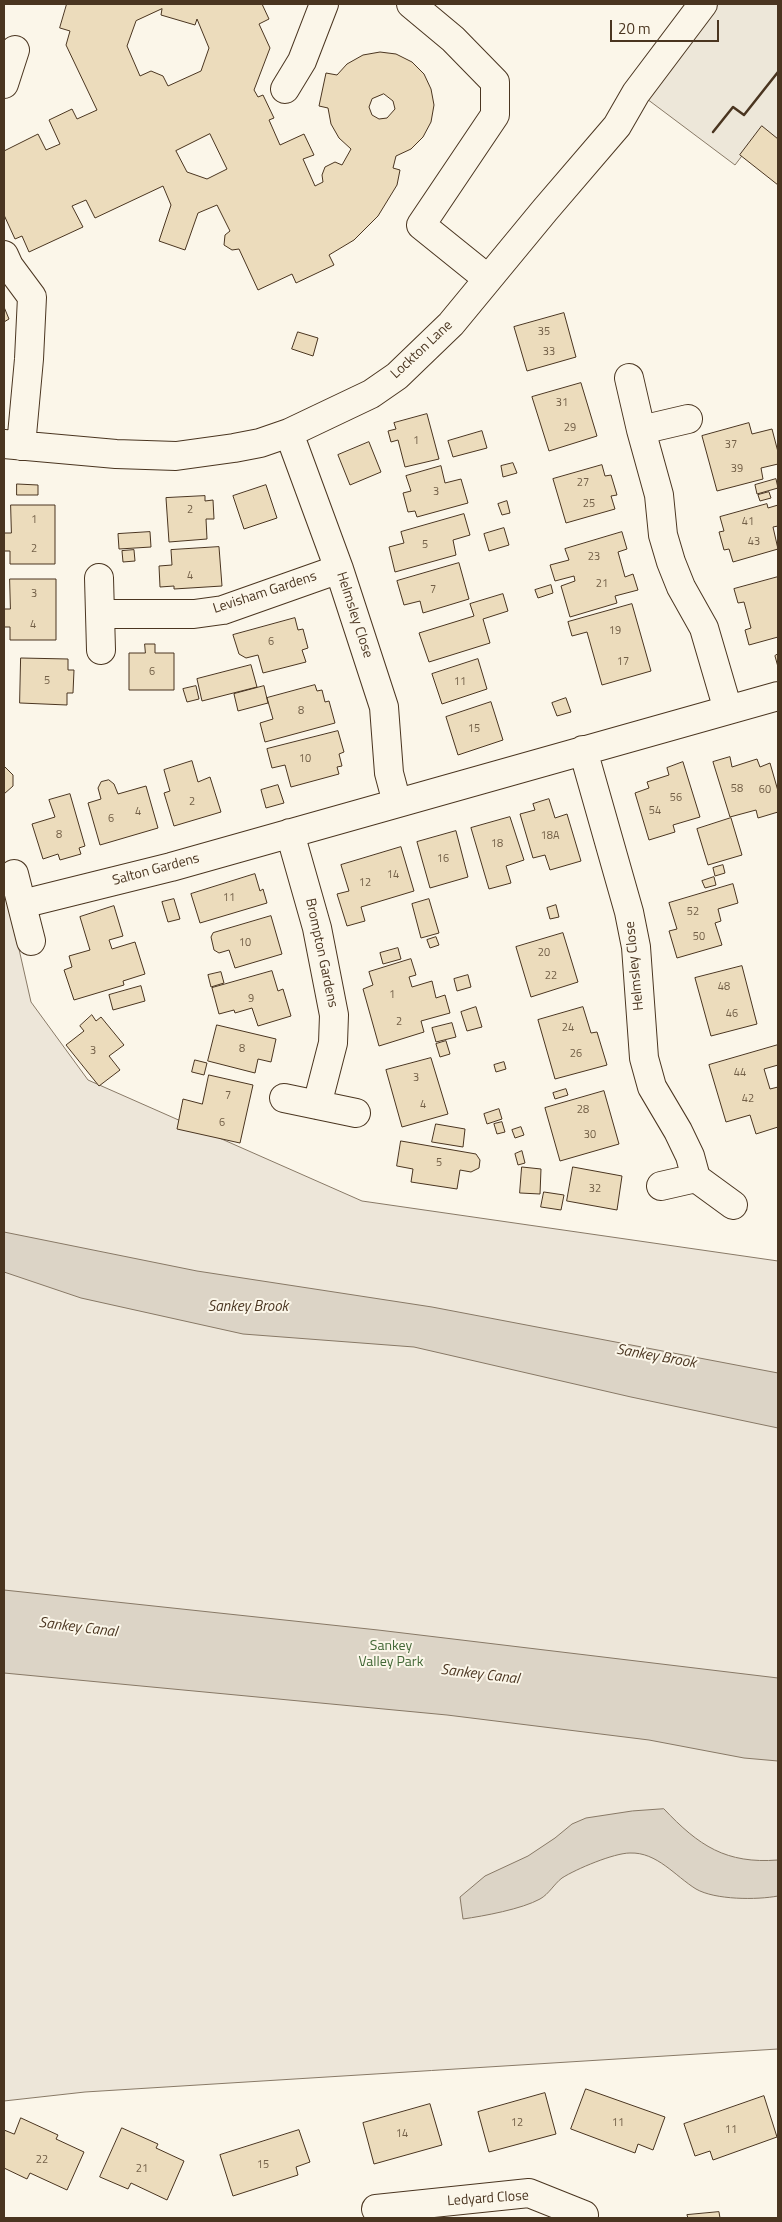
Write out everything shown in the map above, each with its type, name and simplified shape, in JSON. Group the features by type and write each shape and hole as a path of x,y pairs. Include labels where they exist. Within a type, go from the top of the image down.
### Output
{"street":[{"path":"286,89 302,61 324,4"},
{"path":"411,4 453,39 495,82 495,115 421,225 488,279"},
{"name":"Lockton Lane","path":"12,445 116,454 176,456 260,443 289,433 371,394 397,376 451,324 617,126 636,93 704,4"},
{"path":"4,84 15,50"},
{"path":"4,255 9,266 32,297 29,359 12,445"},
{"path":"629,378 659,495 663,535 671,562 680,587 704,628 728,710"},
{"path":"641,430 688,419"},
{"name":"Helmsley Close","path":"289,433 339,569 384,707 389,773 397,803"},
{"name":"Levisham Gardens","path":"100,614 194,614 223,610 339,569"},
{"path":"99,578 101,650"},
{"path":"290,833 778,696"},
{"name":"Helmsley Close","path":"583,750 629,912 636,947 644,1058 652,1087 678,1131 690,1156 696,1178"},
{"name":"Salton Gardens","path":"22,904 290,833"},
{"name":"Brompton Gardens","path":"290,833 318,928 334,1015 333,1043 317,1104"},
{"path":"14,874 31,940"},
{"path":"284,1098 356,1113"},
{"path":"661,1186 696,1178 733,1205"},
{"name":"Ledyard Close","path":"376,2209 420,2212 529,2193 584,2215"}],"green space":[{"name":"Sankey Valley Park","path":"4,883 31,1002 88,1080 362,1201 778,1261 778,2049 85,2092 4,2101"}],"shaded area":[{"path":"718,4 778,4 778,140 763,128 735,165 647,99"}],"water":[{"name":"Sankey Brook","path":"4,1232 197,1271 432,1307 778,1373 778,1428 631,1397 414,1347 243,1334 81,1298 4,1272"},
{"name":"Sankey Canal","path":"4,1590 378,1630 778,1678 778,1761 744,1758 649,1740 447,1715 4,1673"},
{"path":"664,1809 689,1833 715,1850 743,1859 778,1860 778,1896 736,1898 704,1893 649,1856 630,1853 605,1859 568,1874 559,1880 543,1897 532,1903 503,1912 463,1919 460,1897 485,1876 528,1856 572,1824 586,1818 632,1811"}],"building":[{"path":"67,4 262,4 269,19 259,24 270,48 254,90 258,97 263,95 274,118 269,120 280,145 304,134 314,155 303,159 315,186 323,182 322,175 325,167 335,162 342,165 351,149 339,138 331,124 328,108 319,106 326,73 337,75 347,64 363,55 380,52 396,54 412,62 424,74 431,89 434,105 431,122 423,137 411,149 396,156 393,168 400,170 397,185 378,216 354,240 329,255 334,265 296,283 292,274 258,290 239,249 232,250 224,245 225,235 230,231 217,205 198,213 185,250 159,241 171,205 163,186 95,218 86,200 72,206 83,227 29,252 22,236 15,239 4,215 4,151 38,134 46,150 60,144 49,120 72,109 77,119 97,110 66,45 70,31 60,28","holes":["162,9 161,15 195,25 197,19 209,48 201,71 168,86 163,76 151,71 140,76 127,46 136,21","384,94 393,101 395,109 387,118 379,119 372,115 369,107 372,99","210,134 227,169 207,179 187,172 176,151"]},
{"path":"762,126 778,139 778,185 740,155"},
{"path":"4,307 9,319 4,322"},
{"path":"564,313 576,357 527,371 514,327"},
{"path":"298,332 318,338 313,356 292,349"},
{"path":"581,383 597,436 549,451 532,397"},
{"path":"427,414 439,459 405,467 398,440 391,442 388,431 396,429 394,423"},
{"path":"749,423 752,434 772,429 778,452 778,464 761,468 763,479 717,491 702,436"},
{"path":"482,431 487,448 453,457 448,441"},
{"path":"369,442 381,472 350,485 338,455"},
{"path":"513,463 517,473 503,477 501,466"},
{"path":"602,465 605,476 611,475 617,495 611,496 615,509 566,523 553,479"},
{"path":"441,466 445,483 461,479 468,503 417,517 415,511 408,512 403,493 411,491 406,476"},
{"path":"776,479 778,488 757,494 755,485"},
{"path":"17,484 38,485 38,495 17,495"},
{"path":"266,485 277,518 244,529 233,496"},
{"path":"769,492 771,498 760,501 758,495"},
{"path":"205,496 205,501 213,500 214,519 206,519 207,539 169,542 166,498"},
{"path":"507,501 510,513 502,515 498,504"},
{"path":"767,504 768,508 778,505 778,526 773,527 778,549 733,562 729,549 724,550 719,532 724,531 720,517"},
{"path":"11,505 55,505 55,564 10,564 10,551 4,551 4,533 11,533"},
{"path":"464,514 470,535 453,540 456,555 395,572 389,547 404,543 401,532"},
{"path":"504,528 509,545 489,551 484,534"},
{"path":"150,532 151,547 119,549 118,534"},
{"path":"622,532 627,549 618,552 625,577 633,574 638,590 615,596 617,603 570,617 561,586 575,581 574,576 555,581 550,565 569,560 565,549"},
{"path":"219,547 222,586 174,589 174,586 160,587 159,566 172,565 171,550"},
{"path":"134,550 135,561 123,562 122,551"},
{"path":"459,563 469,599 423,613 420,601 404,605 397,581"},
{"path":"778,577 778,637 749,645 745,630 751,628 744,602 738,603 734,589"},
{"path":"10,579 56,579 56,640 10,640 10,627 4,627 4,609 10,609"},
{"path":"551,585 553,593 538,598 535,590"},
{"path":"503,594 508,611 483,619 490,643 429,662 419,633 474,616 470,604"},
{"path":"632,604 651,671 602,685 587,632 572,636 568,622"},
{"path":"295,618 298,630 303,629 308,648 302,650 306,662 263,673 258,655 246,658 239,654 233,635"},
{"path":"145,644 155,644 155,653 174,653 174,690 129,690 129,653 145,653"},
{"path":"778,654 778,667 775,656"},
{"path":"21,658 68,659 68,670 74,670 73,693 67,693 67,705 20,703"},
{"path":"478,659 487,689 442,704 432,674"},
{"path":"251,665 257,687 202,701 197,679"},
{"path":"315,685 317,691 322,690 325,702 329,701 335,723 265,742 260,723 273,719 267,698"},
{"path":"196,686 199,699 187,702 183,689"},
{"path":"264,686 268,703 238,711 234,694"},
{"path":"566,698 571,712 557,716 552,703"},
{"path":"491,702 503,740 458,755 446,717"},
{"path":"338,731 344,752 339,754 342,766 337,767 339,774 291,787 285,765 272,768 267,749"},
{"path":"730,757 732,767 757,759 760,767 770,763 778,791 778,812 758,818 756,810 730,817 713,762"},
{"path":"192,761 198,782 210,777 221,812 174,826 164,793 170,791 164,770"},
{"path":"683,762 700,817 673,825 675,832 649,840 635,793 649,788 647,782 669,775 667,768"},
{"path":"4,766 13,775 13,786 4,794"},
{"path":"109,780 114,784 118,794 146,786 158,828 100,845 88,803 101,799 98,788 101,782"},
{"path":"278,785 284,803 266,808 261,790"},
{"path":"70,794 85,846 79,848 81,854 60,860 58,854 43,859 32,824 55,817 49,800"},
{"path":"549,799 555,818 567,814 581,861 550,870 545,855 533,858 520,814 535,810 533,804"},
{"path":"510,817 524,860 506,866 511,883 489,889 471,828"},
{"path":"731,818 742,855 708,865 697,829"},
{"path":"456,831 468,877 430,888 417,842"},
{"path":"401,847 414,891 361,907 365,921 347,926 337,894 349,891 341,865"},
{"path":"723,865 725,873 715,876 713,868"},
{"path":"255,874 260,891 263,889 267,903 200,923 191,894"},
{"path":"714,877 716,885 705,888 702,881"},
{"path":"733,884 738,903 718,909 721,921 715,923 722,945 677,958 669,931 677,929 669,903"},
{"path":"174,899 180,919 168,922 162,902"},
{"path":"429,899 439,933 421,938 412,904"},
{"path":"556,905 559,917 550,919 547,908"},
{"path":"114,906 123,936 109,940 112,949 135,942 145,974 123,981 124,985 74,1000 64,970 72,967 69,956 90,950 80,917"},
{"path":"271,916 282,954 235,968 229,950 219,953 214,950 211,937 213,933"},
{"path":"563,933 578,982 531,997 516,947"},
{"path":"436,937 439,945 430,948 427,940"},
{"path":"398,948 401,959 383,964 380,953"},
{"path":"411,959 416,975 409,977 412,987 432,981 436,998 445,995 450,1013 421,1021 424,1032 379,1046 363,989 373,985 369,972"},
{"path":"742,966 757,1024 711,1036 695,978"},
{"path":"272,971 278,991 283,989 291,1016 258,1026 252,1008 235,1013 234,1010 219,1014 212,988"},
{"path":"221,972 224,983 211,987 208,975"},
{"path":"468,975 471,987 457,991 454,979"},
{"path":"141,986 145,1001 113,1010 109,995"},
{"path":"476,1007 482,1027 467,1031 461,1012"},
{"path":"583,1007 591,1033 597,1032 607,1065 555,1079 538,1020"},
{"path":"92,1015 96,1021 101,1017 124,1045 109,1056 120,1070 99,1086 66,1045 84,1031 80,1026"},
{"path":"452,1023 456,1037 436,1042 432,1028"},
{"path":"217,1025 276,1039 271,1062 258,1059 255,1073 208,1061"},
{"path":"446,1041 450,1054 440,1057 436,1044"},
{"path":"778,1045 778,1065 764,1069 770,1089 778,1087 778,1127 756,1134 750,1115 726,1122 709,1065"},
{"path":"431,1058 448,1114 402,1127 386,1070"},
{"path":"195,1060 207,1063 204,1075 192,1072"},
{"path":"504,1062 506,1069 496,1072 494,1065"},
{"path":"209,1075 253,1085 240,1143 177,1129 183,1099 202,1104"},
{"path":"566,1089 568,1095 555,1099 553,1093"},
{"path":"604,1091 619,1144 560,1161 545,1108"},
{"path":"499,1109 502,1119 487,1124 484,1114"},
{"path":"502,1122 505,1132 497,1134 494,1124"},
{"path":"436,1124 465,1129 463,1147 432,1142"},
{"path":"521,1127 524,1135 515,1138 512,1130"},
{"path":"401,1141 476,1154 480,1160 479,1168 471,1172 460,1170 457,1189 411,1182 413,1169 397,1166"},
{"path":"522,1151 525,1163 518,1165 515,1154"},
{"path":"522,1167 541,1169 540,1194 520,1193"},
{"path":"573,1167 622,1176 617,1210 567,1201"},
{"path":"544,1192 564,1195 561,1210 541,1207"},
{"path":"586,2089 665,2117 653,2150 638,2144 635,2153 571,2129"},
{"path":"545,2093 556,2134 489,2152 478,2112"},
{"path":"764,2096 777,2137 713,2160 710,2151 695,2156 684,2124"},
{"path":"430,2104 442,2145 374,2164 363,2123"},
{"path":"21,2118 58,2135 56,2139 84,2152 67,2190 30,2173 27,2179 4,2168 4,2130 14,2134"},
{"path":"122,2128 158,2144 156,2148 184,2161 167,2200 131,2183 128,2189 100,2177"},
{"path":"299,2130 310,2162 296,2167 298,2175 233,2196 220,2155"},
{"path":"719,2212 720,2218 688,2218 687,2215"}],"wall":[{"path":"713,132 733,107 744,115 778,72"}]}
